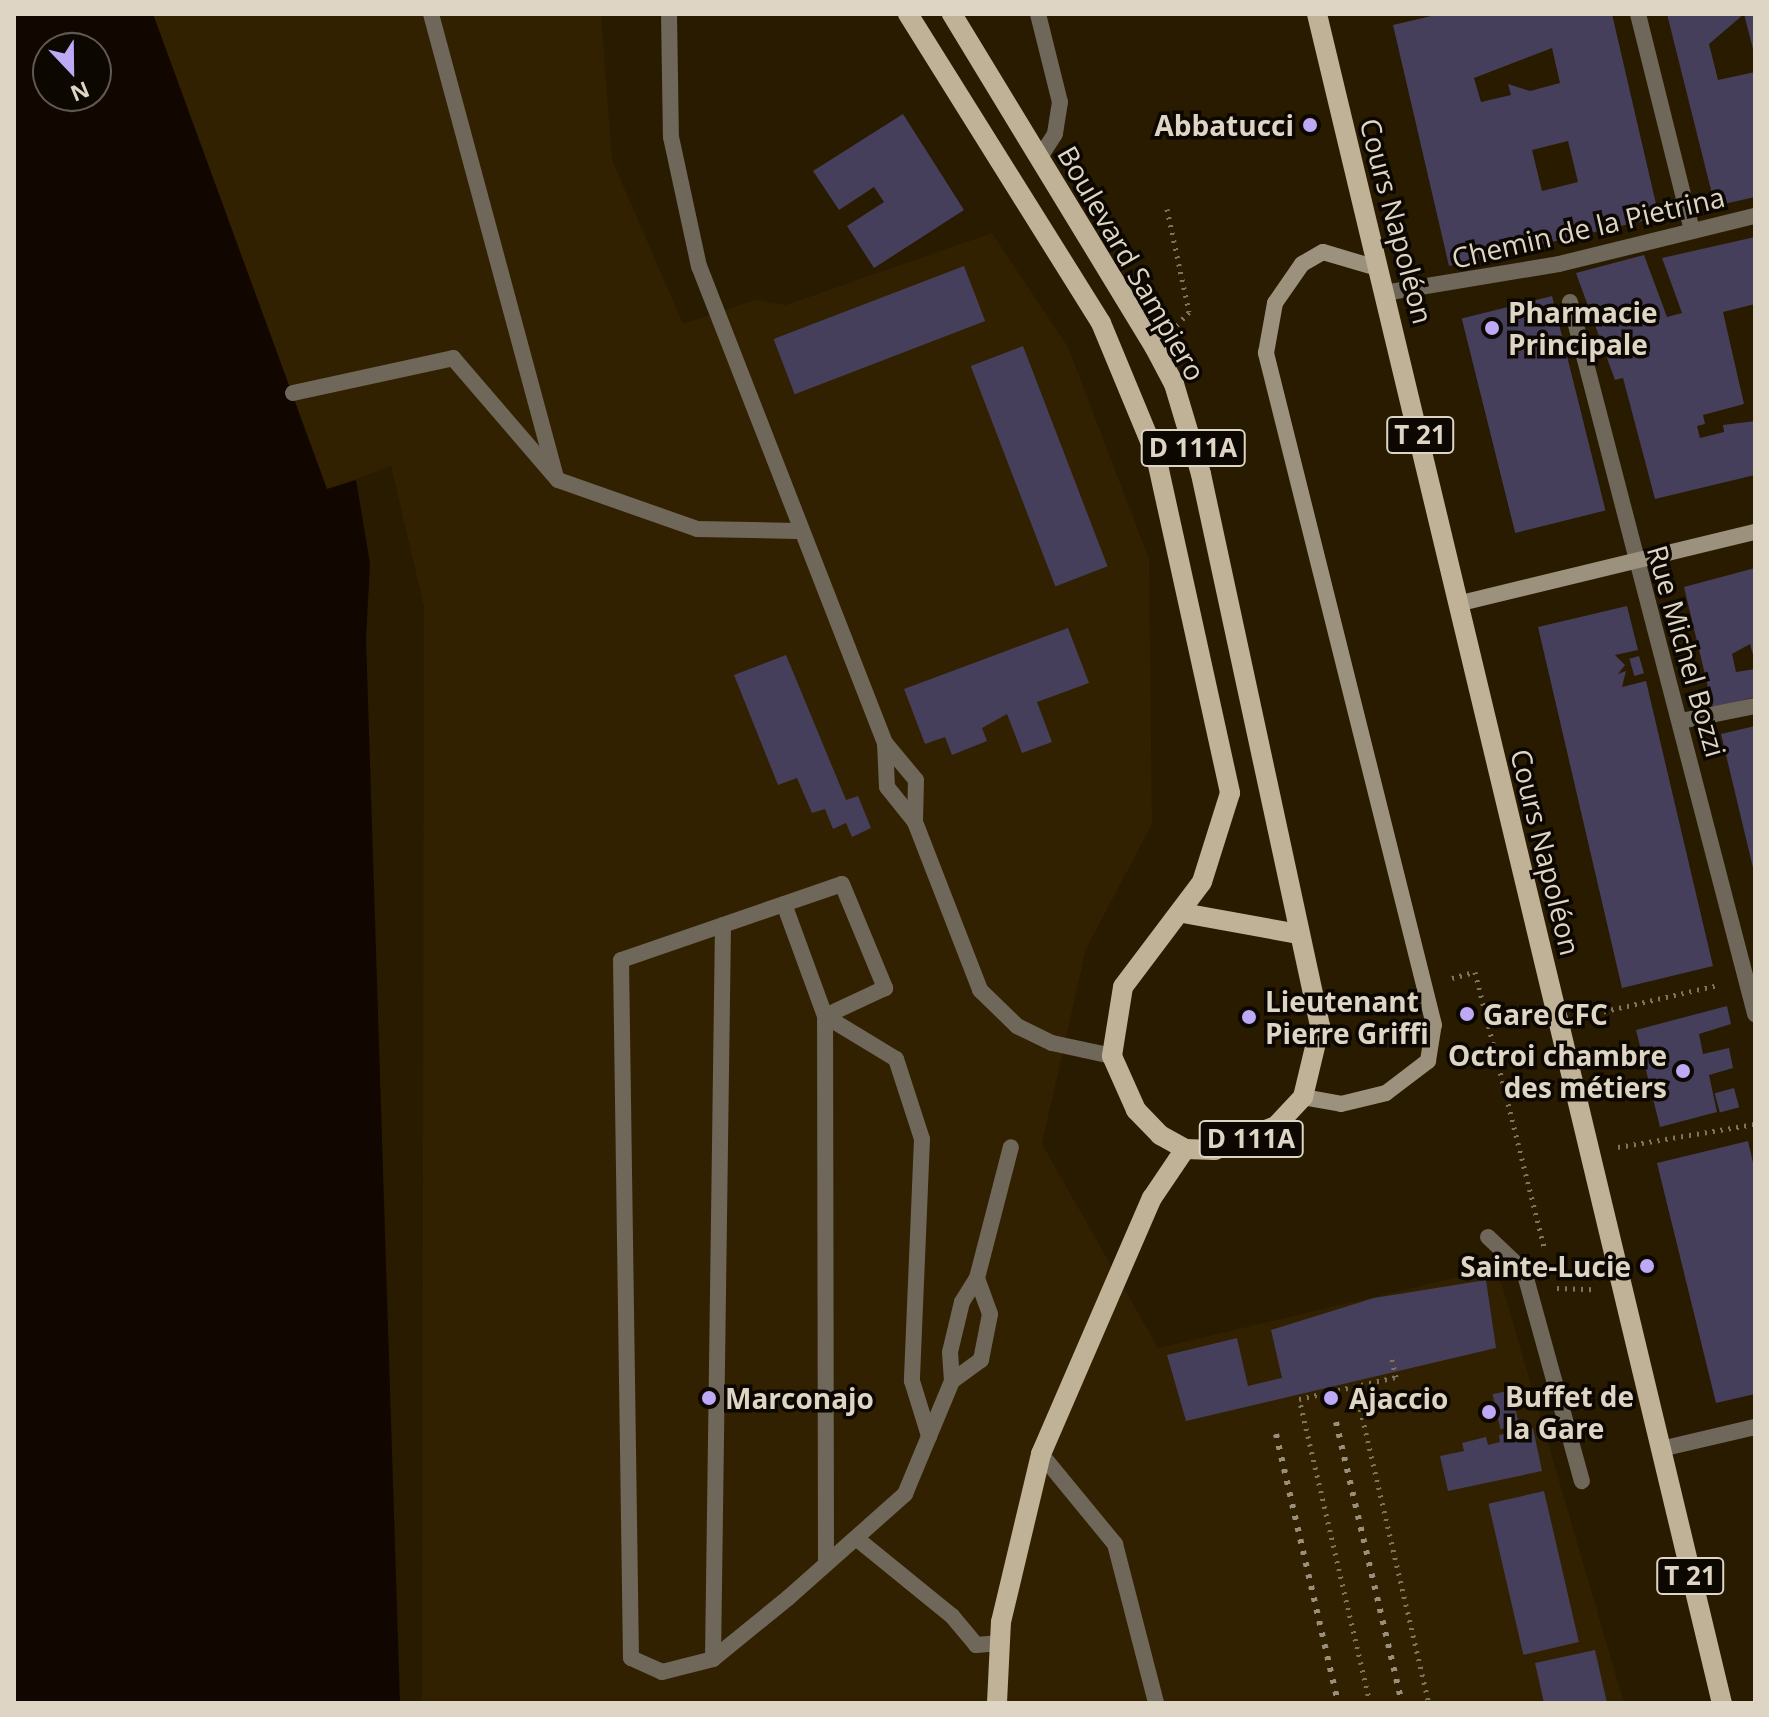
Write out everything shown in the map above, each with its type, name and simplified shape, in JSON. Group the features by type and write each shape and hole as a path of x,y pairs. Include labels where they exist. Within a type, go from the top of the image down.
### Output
{"main road":[{"name":"Boulevard Sampiero","path":"908,14 1101,323 1156,456 1230,793 1210,862 1183,913"},
{"name":"Boulevard Sampiero","path":"952,14 1174,384 1201,474 1299,934"},
{"name":"Cours Napoléon","path":"1317,14 1722,1703"},
{"path":"1303,1097 1341,1104 1386,1093 1428,1061 1434,1025 1266,353 1275,303 1302,264 1323,252 1377,268"},
{"path":"1457,604 1755,532"},
{"path":"1183,913 1299,934"},
{"name":"D 111A","path":"1183,913 1123,987 1112,1056 1136,1110 1185,1149 1247,1141 1276,1126 1303,1097 1320,1026 1299,934"},
{"path":"997,1703 1000,1643 1041,1454 1152,1198 1185,1149"}],"street":[{"path":"431,14 558,480"},
{"path":"669,14 678,190 797,531 885,743 916,780 915,822"},
{"path":"1038,14 1060,102 1055,134 1040,157"},
{"path":"1638,14 1692,230"},
{"name":"Chemin de la Pietrina","path":"1384,293 1559,264 1755,216"},
{"name":"Rue Michel Bozzi","path":"1570,302 1633,562 1681,721 1755,1014"},
{"path":"293,393 453,358 558,480 697,529 797,531"},
{"path":"1681,721 1755,706"},
{"path":"885,743 887,787 915,822 980,990 1017,1026 1052,1043 1112,1056"},
{"path":"825,1016 885,988 842,884 621,960 631,1658 662,1672 713,1659 905,1494 952,1381 950,1352 962,1302 977,1278 1011,1147"},
{"path":"784,904 825,1016 826,1564"},
{"path":"713,1659 723,925"},
{"path":"825,1016 896,1059 922,1139 912,1381 929,1436"},
{"path":"1488,1237 1524,1271 1582,1481"},
{"path":"952,1381 981,1360 990,1314 977,1278"},
{"path":"1661,1449 1755,1427"},
{"path":"1041,1454 1115,1544 1156,1703"},
{"path":"856,1538 952,1616 976,1645 1000,1643"}],"path":[{"path":"1155,348 1189,312 1167,209"},
{"path":"1424,984 1475,972 1539,1229"},
{"path":"1558,1022 1747,978"},
{"path":"1589,1152 1755,1124"},
{"path":"1370,1703 1299,1399 1396,1377 1391,1355"},
{"path":"1355,1386 1429,1703"}],"shaded area":[{"path":"14,14 153,14 327,489 356,480 370,563 366,638 400,1703 14,1703"},
{"path":"153,14 601,14 612,160 683,324 754,300 786,305 992,233 1068,347 1149,559 1152,824 1086,949 1042,1144 1158,1348 1497,1268 1624,1703 422,1703 424,607 391,466 327,490"}],"building":[{"path":"1440,14 1612,14 1659,217 1449,266 1393,25","holes":["1552,48 1560,83 1530,91 1508,84 1511,95 1481,102 1474,78","1568,141 1578,182 1542,191 1532,150"]},
{"path":"1667,14 1744,14 1709,44 1718,80 1755,72 1755,197 1715,206"},
{"path":"1744,14 1755,14 1755,53 1754,53"},
{"path":"903,114 964,210 874,268 847,226 884,202 874,187 839,210 813,171"},
{"path":"1755,237 1755,304 1723,312 1744,404 1703,415 1705,424 1697,426 1700,438 1724,432 1723,425 1755,421 1755,475 1655,499 1623,378 1615,380 1576,273 1644,255 1667,317 1682,313 1662,258"},
{"path":"964,266 985,321 795,394 774,339"},
{"path":"1552,296 1605,510 1515,533 1462,318"},
{"path":"1023,346 1108,566 1055,586 971,366"},
{"path":"1755,568 1755,662 1750,644 1732,654 1736,672 1755,669 1755,697 1713,708 1684,587"},
{"path":"1627,606 1638,650 1615,655 1625,665 1618,674 1626,671 1622,687 1646,681 1713,966 1622,988 1538,627"},
{"path":"1068,628 1089,683 1037,702 1052,742 1022,753 1007,714 982,728 987,741 952,755 945,737 925,744 904,689"},
{"path":"786,655 846,800 858,796 871,828 852,837 846,823 833,829 825,809 812,813 797,778 778,785 734,675"},
{"path":"1639,656 1644,673 1634,676 1629,659"},
{"path":"1755,726 1755,871 1754,872 1721,734"},
{"name":"Octroi chambre des métiers","path":"1727,1006 1731,1024 1699,1034 1703,1054 1729,1048 1733,1068 1709,1075 1717,1112 1660,1127 1636,1030"},
{"path":"1734,1088 1739,1107 1720,1112 1715,1093"},
{"path":"1748,1141 1755,1171 1755,1394 1716,1403 1657,1163"},
{"path":"1486,1280 1496,1348 1186,1421 1167,1355 1237,1338 1248,1386 1282,1378 1271,1330 1374,1298"},
{"path":"1511,1390 1519,1425 1501,1429 1492,1394"},
{"path":"1533,1428 1542,1471 1448,1491 1440,1456 1464,1451 1462,1443 1486,1437 1488,1445 1500,1442 1499,1435"},
{"path":"1544,1491 1579,1642 1523,1655 1488,1504"},
{"path":"1595,1650 1607,1703 1544,1703 1535,1663"}],"railway":[{"path":"1336,1422 1402,1703"},
{"path":"1276,1434 1338,1703"}],"place":[{"name":"Abbatucci","path":"1310,125"},
{"name":"Pharmacie Principale","path":"1492,328"},
{"name":"Gare CFC","path":"1467,1014"},
{"name":"Lieutenant Pierre Griffi","path":"1249,1017"},
{"name":"Octroi chambre des métiers","path":"1683,1071"},
{"name":"Sainte-Lucie","path":"1647,1266"},
{"name":"Marconajo","path":"709,1398"},
{"name":"Ajaccio","path":"1331,1398"},
{"name":"Buffet de la Gare","path":"1489,1412"}]}
